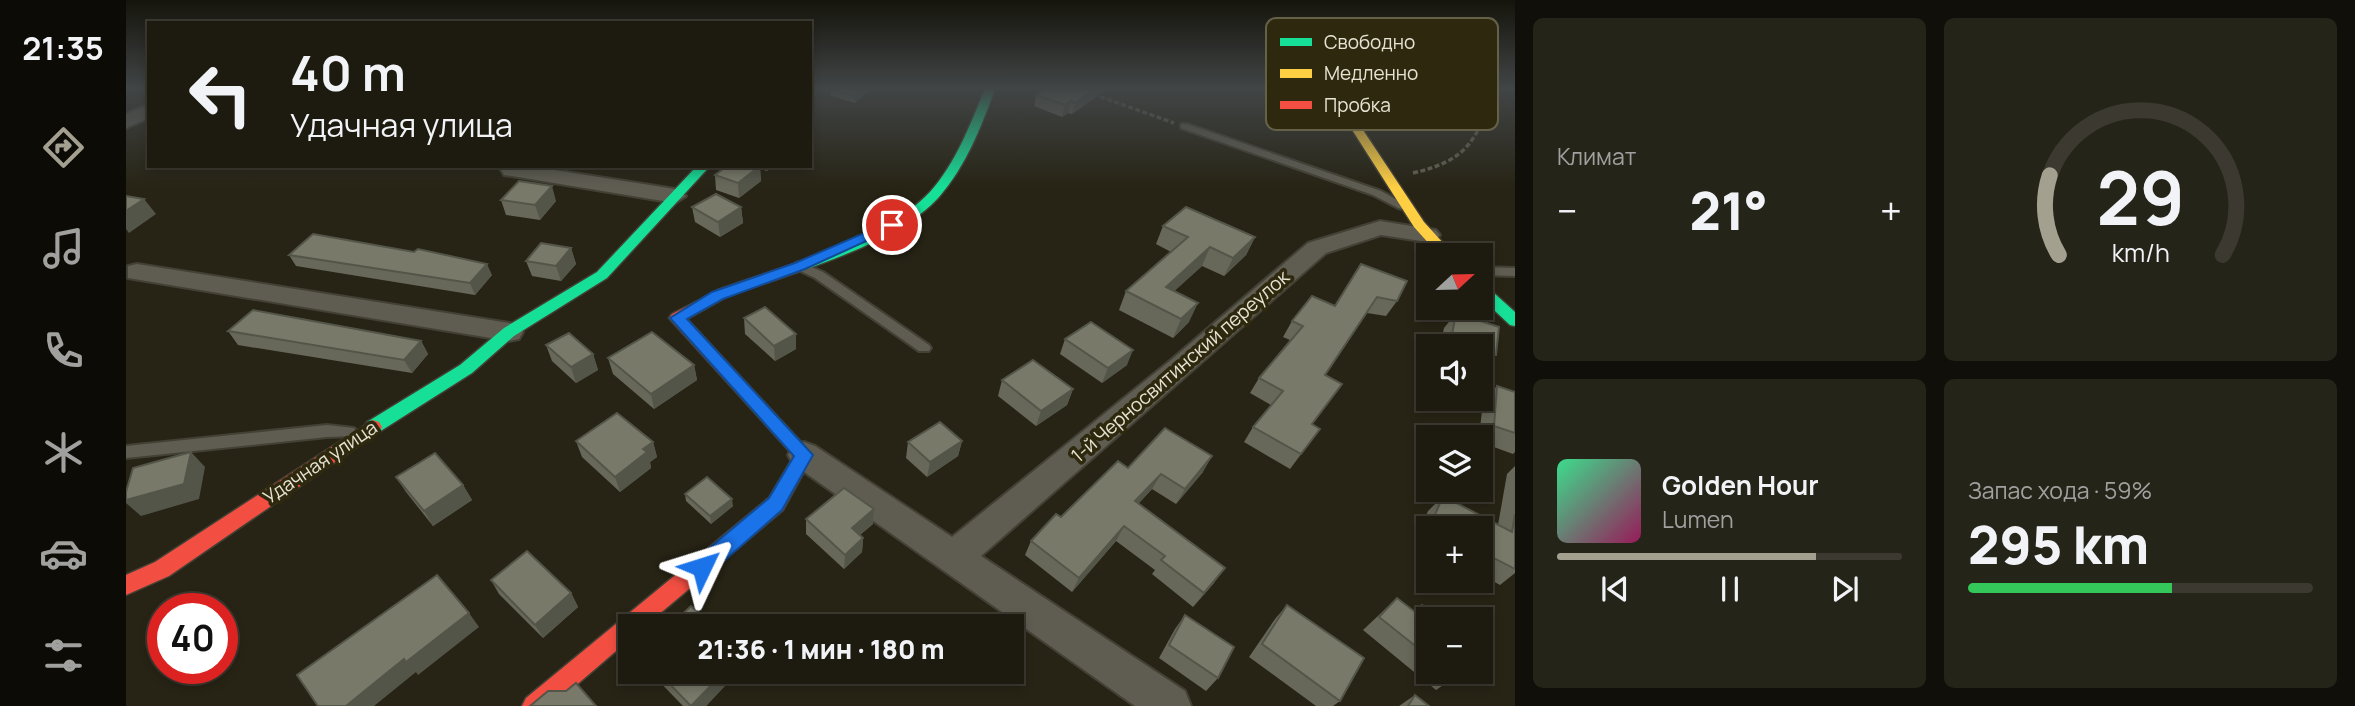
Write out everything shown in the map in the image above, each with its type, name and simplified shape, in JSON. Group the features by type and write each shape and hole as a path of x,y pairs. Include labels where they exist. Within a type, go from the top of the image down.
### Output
{"street":[{"path":"977,122 967,148 925,205 876,234 800,266 717,296 677,318 804,455 1170,706"},
{"path":"1358,130 1409,210 1436,243"},
{"name":"Удачная улица","path":"126,585 162,569 364,432 466,369 509,332 602,275 702,168"},
{"path":"512,170 674,196"},
{"name":"1-й Черносвитинский переулок","path":"954,557 1181,367 1317,248 1380,228 1428,234"},
{"path":"136,272 437,318 509,332"},
{"path":"1493,300 1515,321"},
{"path":"534,706 776,504 804,455"}],"lane":[{"path":"1184,127 1377,193 1409,210"},
{"path":"800,266 819,275 924,348"},
{"path":"1493,271 1515,272"},
{"path":"126,452 327,431 364,432"}],"path":[{"path":"1170,122 1184,127"},
{"path":"1388,176 1435,168 1464,156 1480,130"}],"building":[{"path":"724,168 757,168 738,183 715,175"},
{"path":"519,181 552,186 535,205 501,200"},
{"path":"716,194 741,207 718,222 692,207"},
{"path":"126,196 144,199 126,211"},
{"path":"1186,207 1255,237 1233,258 1210,247 1166,287 1198,303 1181,319 1126,291 1188,237 1163,226"},
{"path":"313,234 414,252 418,249 487,264 470,283 289,255"},
{"path":"541,243 571,248 556,266 526,261"},
{"path":"1361,264 1407,281 1397,301 1377,297 1325,375 1342,384 1312,424 1320,429 1301,454 1253,427 1283,391 1259,378 1303,326 1292,321 1312,296 1335,306"},
{"path":"765,307 796,334 774,346 744,318"},
{"path":"253,310 421,341 404,360 228,331"},
{"path":"1455,320 1478,320 1499,327 1496,355 1493,354 1493,334 1452,334"},
{"path":"1091,322 1133,350 1108,368 1065,339"},
{"path":"652,332 694,365 651,394 608,358"},
{"path":"569,333 593,354 571,367 546,345"},
{"path":"1033,360 1073,389 1041,411 1002,380"},
{"path":"1497,386 1515,392 1515,433 1494,426"},
{"path":"617,413 653,442 643,449 647,452 615,477 576,441"},
{"path":"940,422 962,441 930,462 908,442"},
{"path":"1165,428 1212,456 1185,489 1161,474 1135,501 1225,568 1204,593 1161,560 1165,556 1124,526 1079,578 1031,541 1056,514 1061,517 1118,461 1128,468"},
{"path":"191,452 184,484 126,500 133,468"},
{"path":"435,453 463,485 424,511 396,477"},
{"path":"707,477 732,499 710,516 685,494"},
{"path":"844,488 874,509 852,528 863,538 845,555 806,519"},
{"path":"1440,502 1454,502 1481,516 1434,516"},
{"path":"1515,514 1515,569 1493,558 1493,522 1512,532"},
{"path":"527,551 571,593 535,625 491,580"},
{"path":"437,575 469,613 406,662 404,659 346,706 318,706 297,675"},
{"path":"1397,598 1416,611 1416,646 1379,617"},
{"path":"1287,605 1364,658 1340,701 1262,644"},
{"path":"691,606 700,614 683,614"},
{"path":"1185,615 1234,647 1218,678 1169,645"},
{"path":"576,683 596,706 530,706 548,691 566,691"},
{"path":"670,684 712,684 691,706"},
{"path":"1415,695 1429,706 1408,706"}],"traffic: fast":[{"path":"723,293 857,243 907,218 924,205 946,180 977,122"},
{"path":"373,427 466,369 509,332 602,275 702,168"},
{"path":"1493,300 1515,321"}],"traffic: slow":[{"path":"1358,130 1419,224 1436,243"}],"traffic: jam":[{"path":"534,706 776,504 804,455 677,318 723,293"},
{"path":"126,585 162,569 373,427"}],"route":[{"path":"702,567 776,504 804,455 677,318 717,296 763,277 800,266 892,225"}]}
